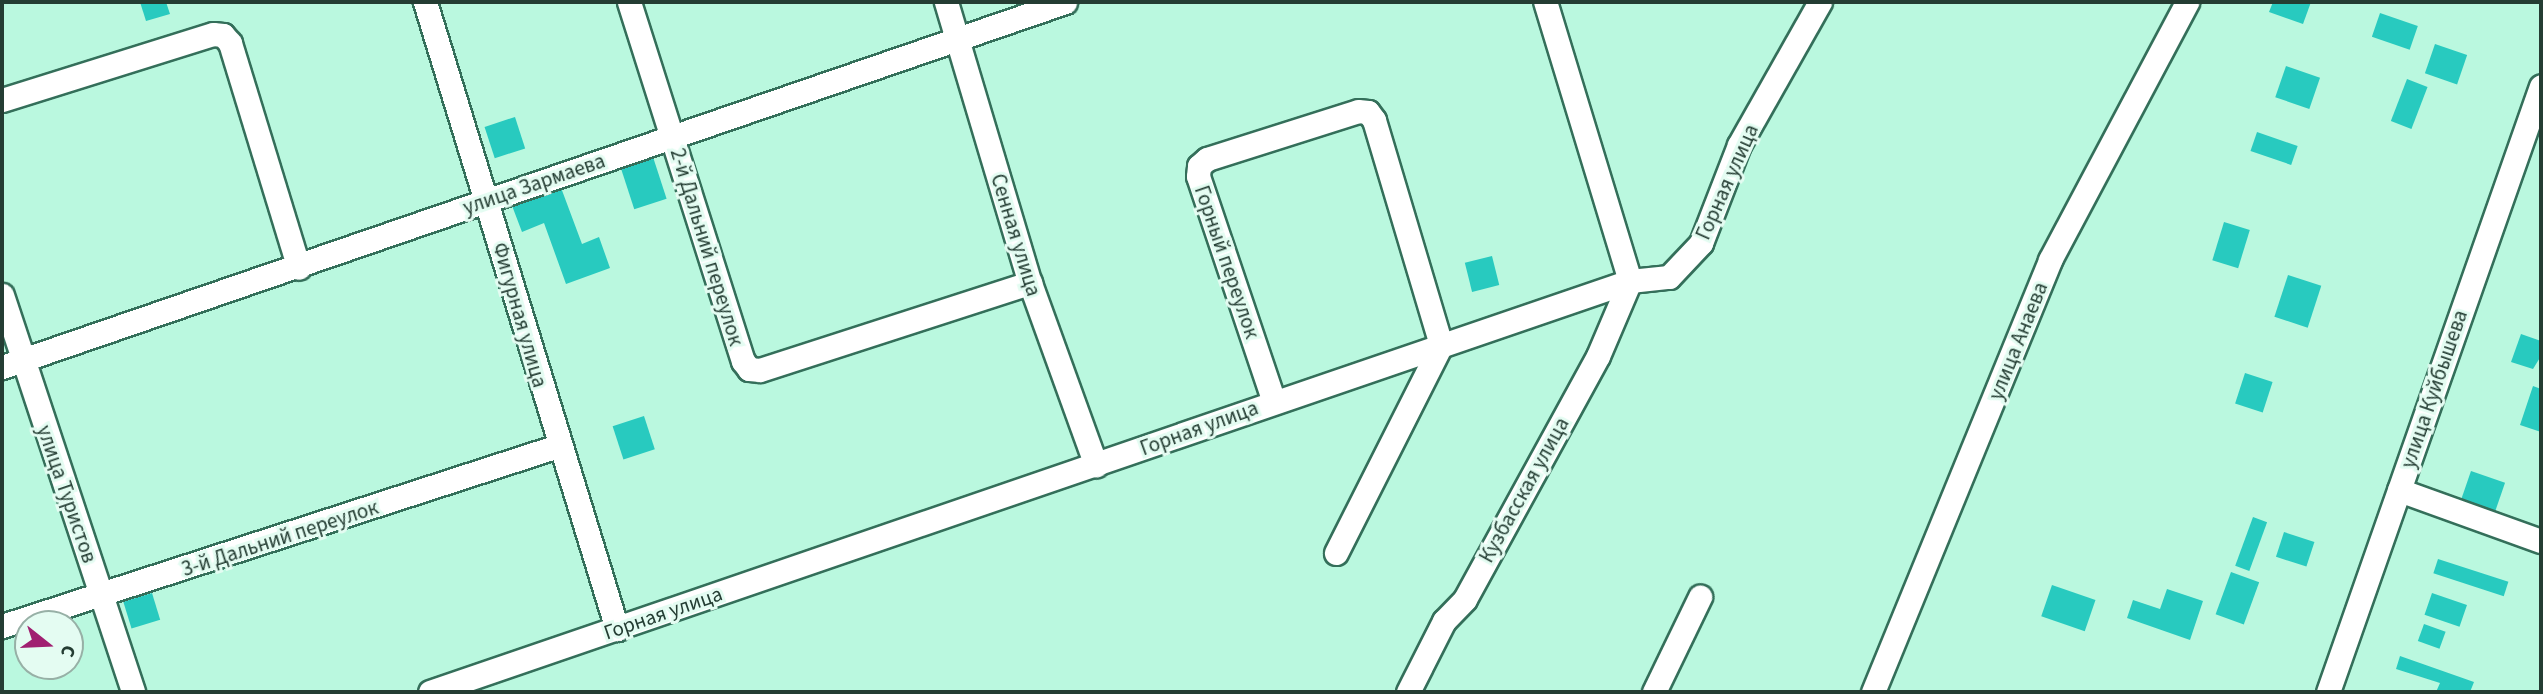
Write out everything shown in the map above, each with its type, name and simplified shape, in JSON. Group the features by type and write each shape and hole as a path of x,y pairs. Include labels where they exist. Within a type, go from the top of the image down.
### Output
{"street":[{"name":"Фигурная улица","path":"425,2 487,200 558,446 617,629"},
{"name":"2-й Дальний переулок","path":"629,2 743,361 750,369 760,370 1030,283"},
{"name":"Сенная улица","path":"946,2 1030,283 1096,465"},
{"name":"улица Зармаева","path":"12,363 299,268 487,200 1065,2"},
{"path":"1545,2 1630,281"},
{"name":"Горная улица","path":"430,692 1630,281 1669,276 1701,243 1739,145 1820,2"},
{"name":"улица Анаева","path":"1873,692 2050,260 2187,2"},
{"path":"2,100 213,34 223,35 230,43 299,268"},
{"name":"улица Куйбышева","path":"2328,692 2541,86"},
{"name":"Горный переулок","path":"1274,402 1198,176 1199,166 1207,159 1358,111 1368,112 1374,120 1441,345"},
{"name":"Кузбасская улица","path":"1408,692 1598,356 1630,281"},
{"name":"улица Туристов","path":"2,295 12,363 102,597 133,692"},
{"path":"1336,553 1441,345"},
{"name":"3-й Дальний переулок","path":"2,626 102,597 558,446"},
{"path":"2399,490 2541,541"},
{"path":"1654,692 1700,597"}],"building":[{"path":"140,2 166,2 170,14 146,21"},
{"path":"2273,2 2311,2 2303,24 2269,12"},
{"path":"2380,13 2418,26 2410,50 2372,37"},
{"path":"2435,44 2467,55 2457,84 2425,73"},
{"path":"2286,66 2320,78 2309,109 2275,97"},
{"path":"2407,79 2428,87 2411,129 2391,121"},
{"path":"515,117 525,148 495,158 485,127"},
{"path":"2257,132 2298,146 2291,165 2250,151"},
{"path":"653,157 667,199 634,209 621,168"},
{"path":"560,185 582,244 599,237 610,268 566,284 544,223 522,232 511,203"},
{"path":"2224,222 2250,230 2238,268 2212,260"},
{"path":"1492,256 1499,285 1472,292 1465,263"},
{"path":"2288,275 2321,286 2308,328 2274,317"},
{"path":"2521,334 2541,341 2541,356 2533,369 2511,362"},
{"path":"2245,373 2273,382 2263,412 2235,403"},
{"path":"2533,386 2541,389 2541,432 2520,425"},
{"path":"644,416 655,449 623,459 613,426"},
{"path":"2471,471 2505,483 2495,512 2461,500"},
{"path":"2253,517 2267,522 2249,571 2235,566"},
{"path":"2284,532 2314,542 2306,567 2276,557"},
{"path":"2438,559 2508,582 2504,596 2433,573"},
{"path":"2231,572 2259,582 2244,625 2216,614"},
{"path":"2052,585 2095,600 2085,631 2041,616"},
{"path":"2167,589 2203,601 2190,640 2127,618 2133,600 2160,609"},
{"path":"152,593 160,620 131,629 123,602"},
{"path":"2432,593 2467,605 2459,627 2425,615"},
{"path":"2424,624 2446,632 2439,649 2418,641"},
{"path":"2400,656 2474,682 2470,692 2436,692 2440,683 2396,669"}]}
